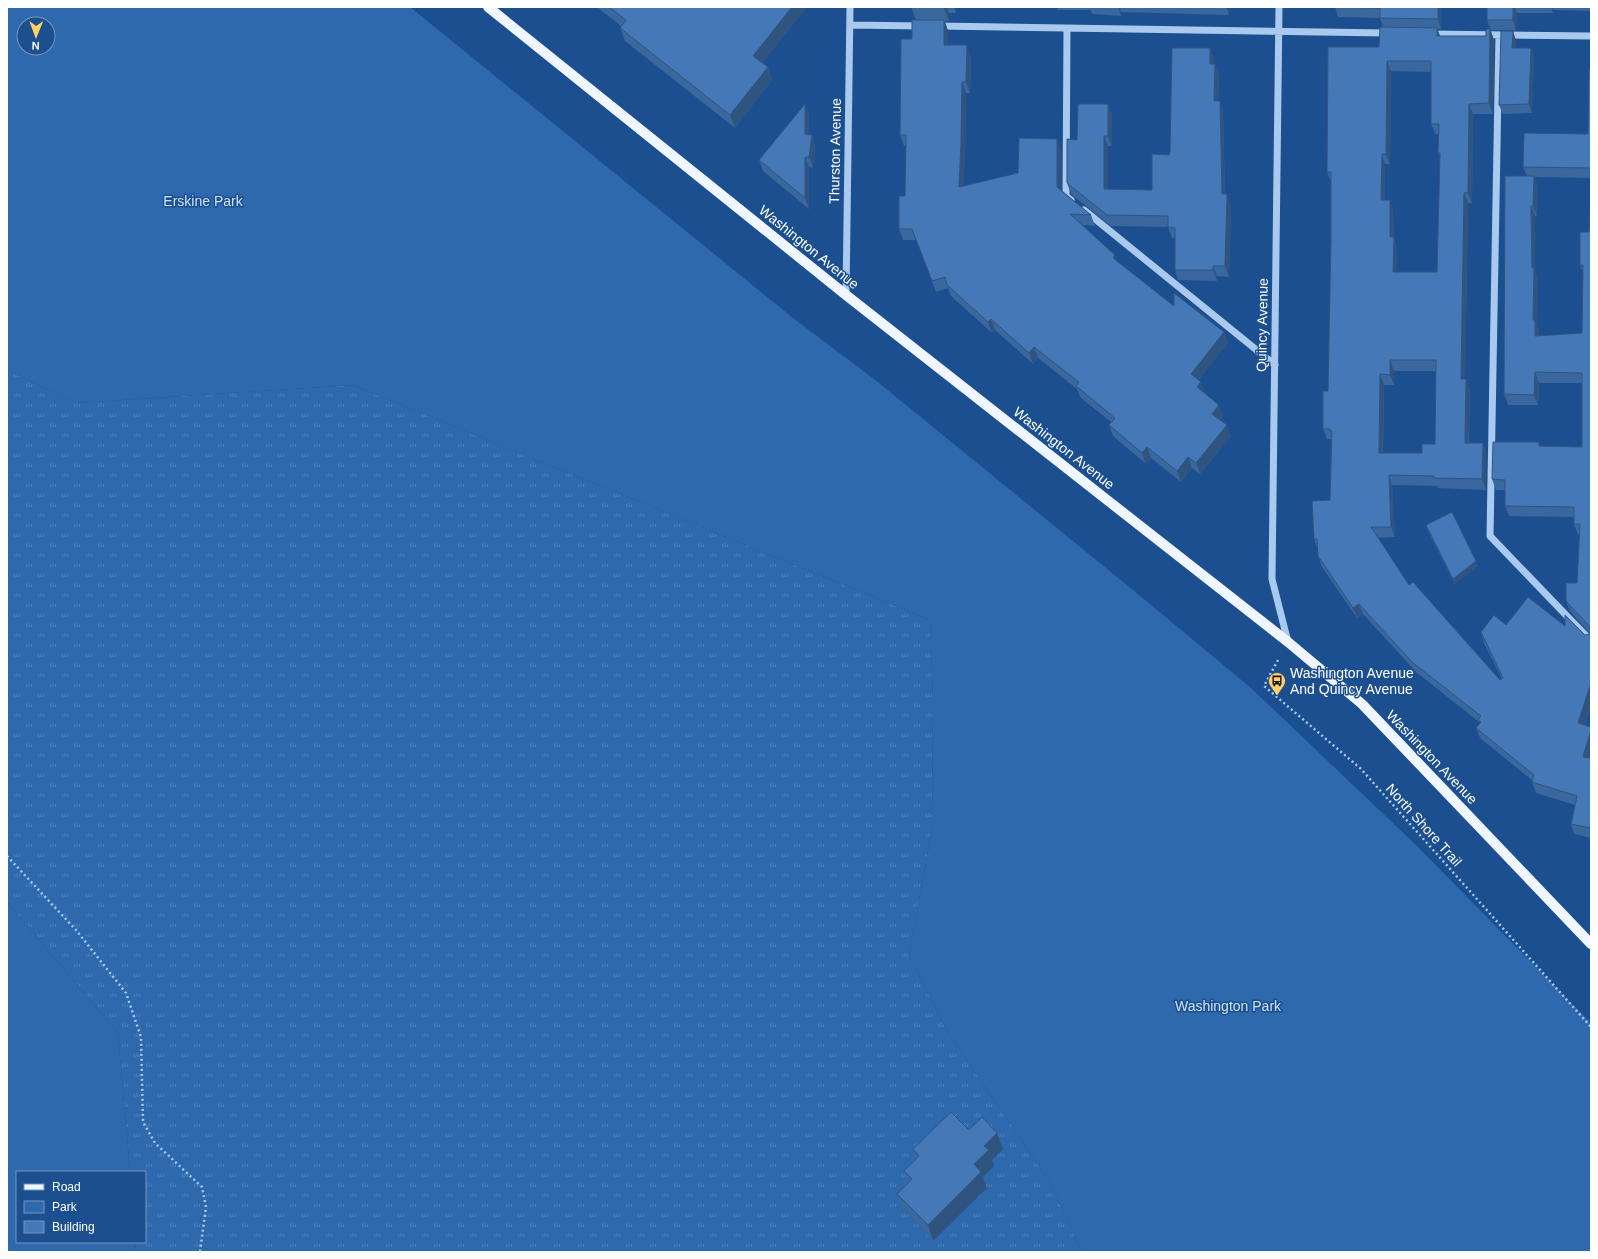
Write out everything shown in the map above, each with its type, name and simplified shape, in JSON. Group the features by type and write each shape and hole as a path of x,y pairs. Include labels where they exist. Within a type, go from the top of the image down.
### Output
{"main road":[{"name":"Washington Avenue","path":"488,7 846,295 1288,642 1362,704 1591,944"}],"street":[{"name":"Thurston Avenue","path":"846,295 850,7"},
{"name":"Quincy Avenue","path":"1279,7 1272,579 1288,642"},
{"path":"850,25 925,26"},
{"path":"933,26 1396,34"},
{"path":"1067,29 1066,196 1275,365"},
{"path":"1420,34 1591,36"},
{"path":"1499,35 1490,536 1591,641"}],"path":[{"name":"North Shore Trail","path":"1288,642 1264,686 1361,770 1591,1027"},
{"path":"7,856 76,930 126,993 141,1037 143,1122 155,1143 202,1187 206,1207 200,1252"}],"green space":[{"name":"Washington Park","path":"7,7 410,7 793,318 874,379 1251,688 1417,846 1591,1023 1591,1252 1082,1252 1050,1182 947,1031 909,955 932,829 933,700 930,620 353,385 76,403 7,370"},
{"path":"7,370 76,403 353,385 930,620 933,700 932,829 909,955 947,1031 1050,1182 1082,1252 136,1252 135,1243 146,1243 146,1171 130,1171 118,1033 7,902"},
{"path":"7,902 118,1033 130,1171 16,1171 16,1243 135,1243 136,1252 7,1252"}],"building":[{"path":"609,7 792,7 753,56 768,67 730,115 620,28 626,20"},
{"path":"1335,7 1438,7 1438,19 1380,18 1380,8"},
{"path":"1487,7 1513,7 1513,20 1487,20"},
{"path":"912,20 944,20 944,45 967,45 966,82 962,82 959,187 1018,173 1019,138 1057,139 1057,187 1091,215 1070,214 1115,255 1113,258 1174,306 1174,293 1224,332 1191,374 1201,382 1197,387 1219,405 1212,414 1227,425 1196,463 1188,457 1177,471 1147,447 1142,453 1109,425 1115,418 1076,386 1079,382 1034,347 1029,353 991,319 988,322 947,285 945,277 932,281 912,229 899,229 899,196 905,196 906,135 900,135 901,39 912,39"},
{"path":"1380,27 1437,28 1437,36 1486,36 1486,29 1490,29 1489,103 1469,104 1468,193 1464,193 1461,379 1466,379 1465,443 1483,443 1482,479 1389,475 1391,527 1371,527 1409,585 1413,582 1500,680 1503,678 1481,632 1494,615 1506,625 1528,597 1565,626 1565,615 1585,635 1590,634 1591,632 1591,683 1578,723 1591,727 1583,757 1591,758 1591,828 1571,824 1577,796 1532,782 1534,775 1476,728 1481,722 1478,720 1481,716 1412,662 1359,604 1353,608 1318,556 1317,539 1314,539 1312,501 1330,500 1332,431 1330,431 1330,429 1323,429 1323,391 1328,391 1331,240 1331,172 1327,172 1328,47 1379,47","holes":["1387,61 1431,61 1431,124 1439,124 1438,153 1440,153 1437,272 1393,272 1394,237 1390,237 1390,200 1381,200 1382,154 1386,154","1390,360 1436,360 1435,444 1422,444 1422,453 1379,453 1380,374 1390,375"]},
{"path":"1501,31 1513,31 1512,48 1531,48 1529,104 1499,105"},
{"path":"1172,48 1210,48 1210,64 1215,64 1214,101 1220,101 1222,194 1227,194 1225,266 1213,266 1213,270 1175,270 1175,228 1168,227 1168,216 1107,215 1067,183 1067,139 1077,140 1078,104 1108,104 1108,136 1104,136 1104,189 1152,190 1152,154 1169,155 1170,152"},
{"path":"1589,70 1591,70 1591,168 1523,167 1524,133 1588,134"},
{"path":"805,104 805,134 812,135 809,157 805,157 805,198 759,160"},
{"path":"1505,176 1534,176 1533,206 1531,206 1532,268 1534,268 1533,320 1535,320 1535,336 1582,333 1583,265 1580,265 1580,232 1589,232 1591,190 1591,628 1566,601 1566,583 1577,583 1580,524 1574,524 1574,507 1505,506 1505,480 1492,479 1493,442 1539,442 1539,446 1582,447 1582,373 1535,372 1534,395 1504,394"},
{"path":"1452,512 1476,561 1453,579 1426,525"},
{"path":"951,1112 969,1130 982,1117 997,1133 984,1146 989,1150 974,1164 981,1172 928,1225 897,1194 912,1179 904,1171 919,1156 913,1149"}],"place":[{"name":"Washington Avenue And Quincy Avenue","path":"1277,696"}],"park label":[{"name":"Erskine Park","path":"203,201"}]}
